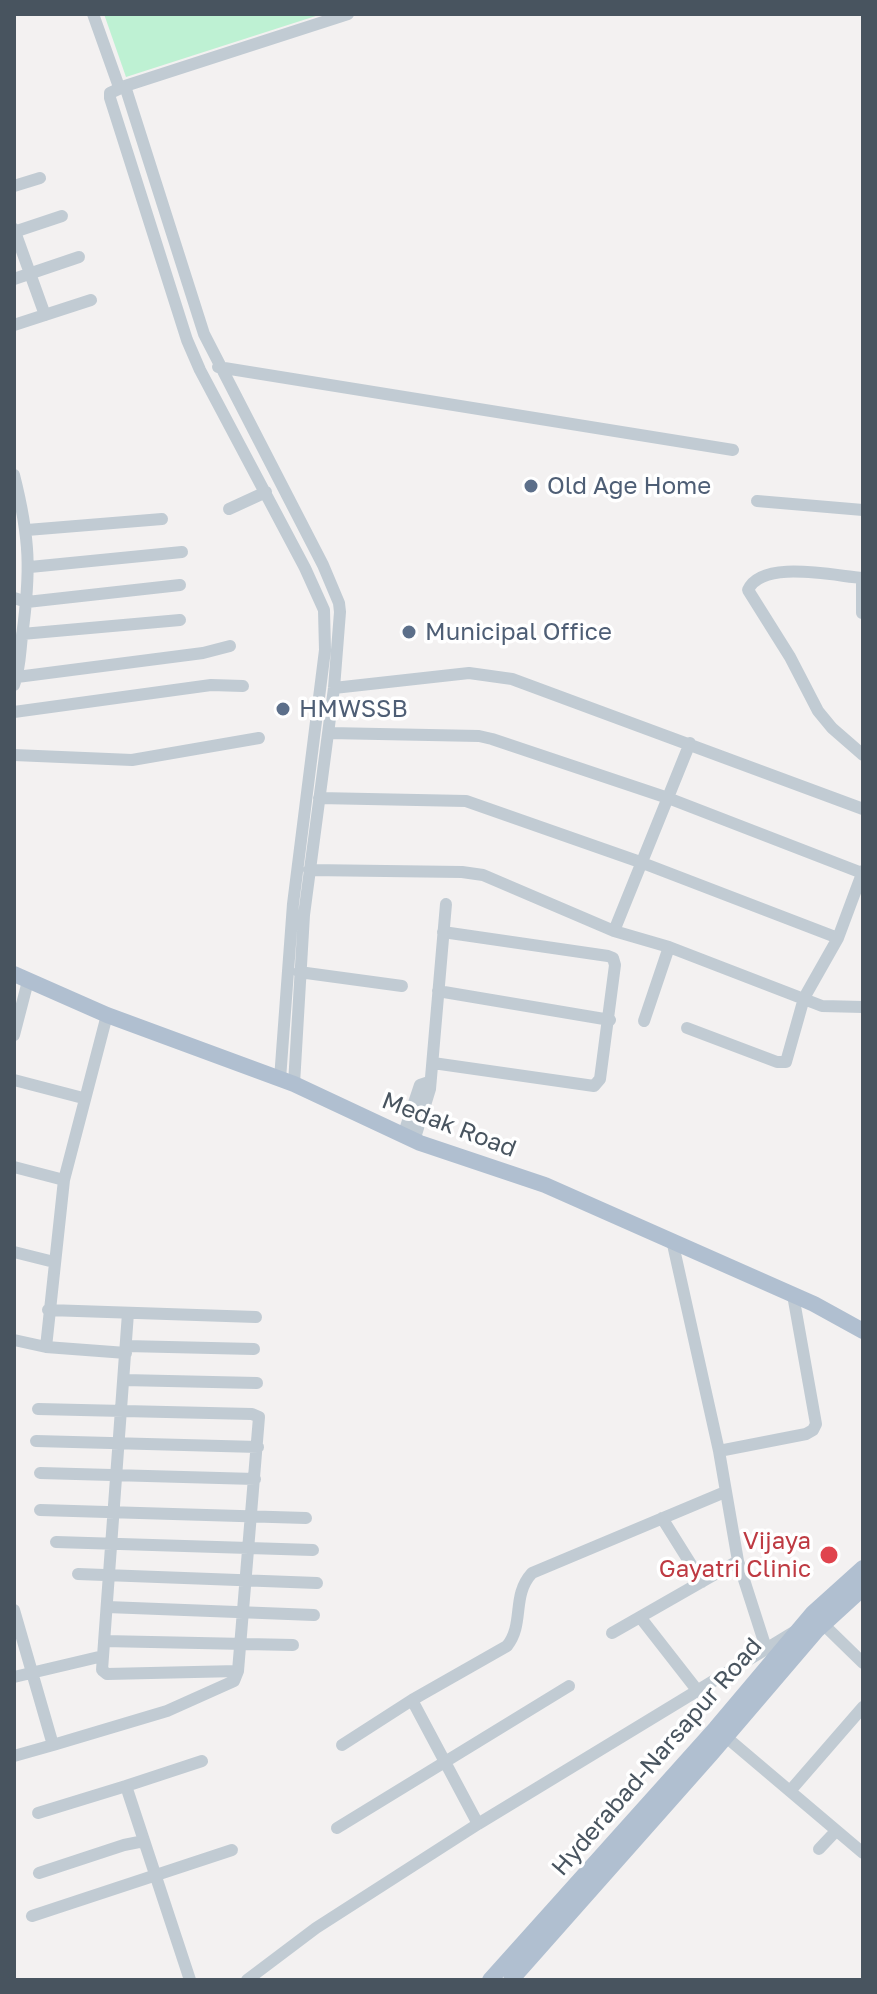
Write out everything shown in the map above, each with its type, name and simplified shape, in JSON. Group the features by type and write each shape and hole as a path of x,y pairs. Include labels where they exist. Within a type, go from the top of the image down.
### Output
{"main road":[{"name":"Medak Road","path":"21,977 107,1015 287,1081 408,1138 545,1185 793,1295 863,1331"},
{"name":"Hyderabad-Narsapur Road","path":"490,1980 658,1794 813,1613 863,1568"},
{"name":"Hyderabad-Narsapur Road","path":"511,1980 823,1624 863,1588"}],"street":[{"path":"93,14 122,87 197,315 218,367 323,565 339,603 334,688 309,870 287,1081"},
{"path":"287,1081 293,904 326,621 305,568 200,370 180,322 110,93 348,14"},
{"path":"14,186 40,178"},
{"path":"45,315 14,231 62,216"},
{"path":"14,279 79,257"},
{"path":"14,325 91,300"},
{"path":"180,322 197,315"},
{"path":"218,367 733,450"},
{"path":"14,476 30,566 20,600 22,634 16,674 203,653 230,646"},
{"path":"229,509 266,492"},
{"path":"757,501 863,510"},
{"path":"22,524 162,519"},
{"path":"14,559 30,566 182,552"},
{"path":"862,613 862,578 775,572 751,584 748,590 790,657 818,711 863,755"},
{"path":"20,600 180,585"},
{"path":"318,598 334,595"},
{"path":"22,634 180,620"},
{"path":"334,688 454,674 484,674 529,684 863,809"},
{"path":"14,712 211,685 243,686"},
{"path":"329,733 479,736 668,798 862,872 838,938 804,998 788,1058 782,1063 687,1028"},
{"path":"14,755 132,760 259,738"},
{"path":"614,931 690,743"},
{"path":"319,798 466,801 640,862 838,938"},
{"path":"309,870 483,875 614,931 669,947 822,1006 863,1007"},
{"path":"408,1138 430,1089 446,904"},
{"path":"433,1063 594,1086 600,1079 615,965 613,958 443,932"},
{"path":"644,1021 669,947"},
{"path":"299,972 402,986"},
{"path":"14,1035 21,977"},
{"path":"438,991 610,1020"},
{"path":"46,1347 64,1180 107,1015"},
{"path":"14,1080 83,1098"},
{"path":"14,1167 64,1180"},
{"path":"672,1240 719,1451 738,1561 766,1648"},
{"path":"14,1252 54,1262"},
{"path":"719,1451 806,1434 816,1424 793,1295"},
{"path":"48,1310 256,1317"},
{"path":"128,1313 102,1670 107,1674 238,1671"},
{"path":"14,1340 46,1347 254,1349"},
{"path":"124,1380 257,1383"},
{"path":"14,1756 167,1711 234,1681 238,1671 261,1422 256,1415 38,1409"},
{"path":"36,1441 258,1447"},
{"path":"40,1473 255,1479"},
{"path":"342,1745 412,1700 507,1646 517,1628 520,1590 532,1573 725,1492"},
{"path":"40,1510 306,1518"},
{"path":"662,1518 702,1582"},
{"path":"56,1542 313,1550"},
{"path":"612,1633 738,1561"},
{"path":"78,1574 317,1583"},
{"path":"107,1607 314,1615"},
{"path":"14,1610 53,1745"},
{"path":"640,1617 697,1690"},
{"path":"823,1624 863,1663"},
{"path":"247,1980 316,1928 478,1824 789,1633 797,1632"},
{"path":"104,1641 293,1645"},
{"path":"14,1677 103,1656"},
{"path":"337,1828 569,1686"},
{"path":"412,1700 478,1824"},
{"path":"790,1791 863,1707"},
{"path":"726,1737 863,1853"},
{"path":"38,1813 202,1761"},
{"path":"126,1786 190,1980"},
{"path":"819,1849 836,1831"},
{"path":"39,1873 144,1841"},
{"path":"32,1916 232,1850"}],"green space":[{"path":"104,14 322,14 126,77"}],"place":[{"name":"Old Age Home","path":"531,486"},
{"name":"Municipal Office","path":"409,632"},
{"name":"HMWSSB","path":"283,709"},
{"name":"Vijaya Gayatri Clinic","path":"829,1555"}]}
